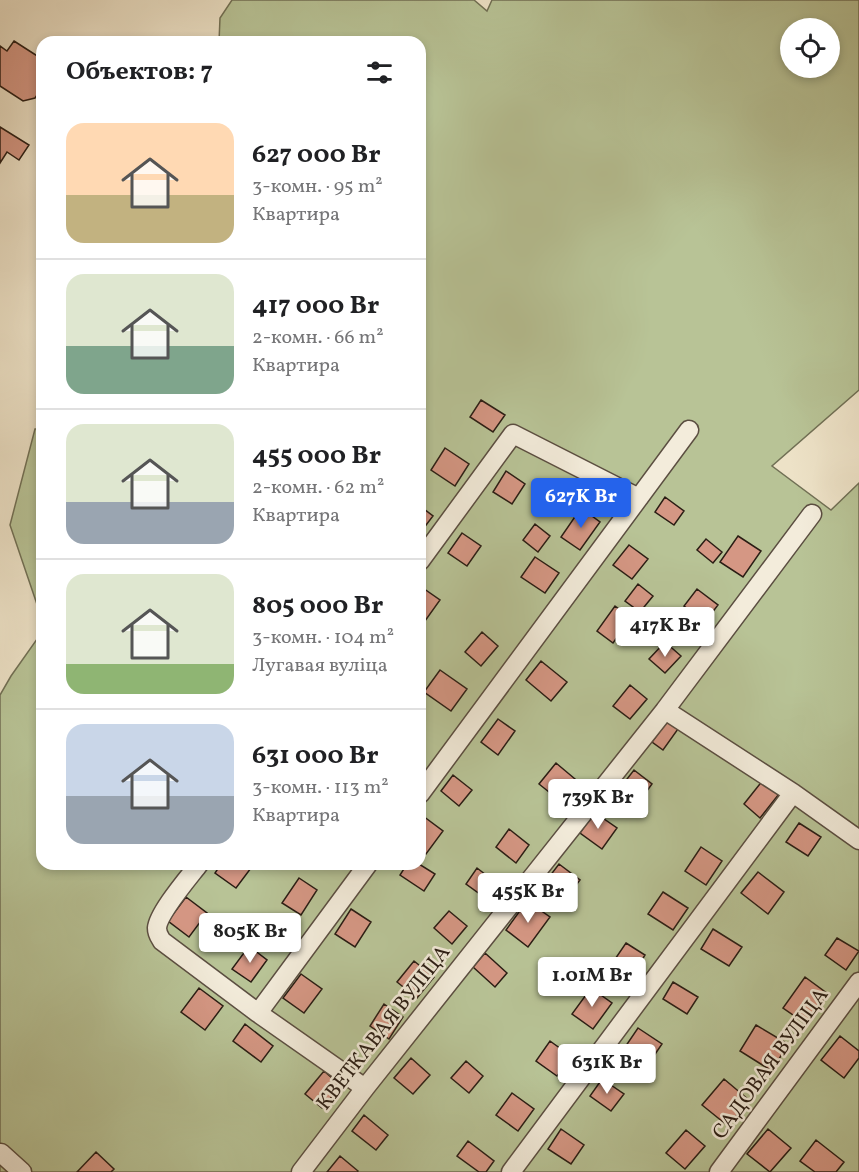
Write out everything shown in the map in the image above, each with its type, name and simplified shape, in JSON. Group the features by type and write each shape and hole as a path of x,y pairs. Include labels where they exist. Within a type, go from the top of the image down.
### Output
{"street":[{"path":"426,786 689,430"},
{"path":"426,553 513,434 639,498"},
{"name":"КВЕТКАВАЯ ВУЛІЦА","path":"301,1172 665,710 812,514"},
{"path":"665,710 793,793 859,840"},
{"path":"511,1172 793,793"},
{"path":"195,870 157,926 157,933 162,941 365,1088"},
{"path":"258,1012 364,870"},
{"name":"САДОВАЯ ВУЛІЦА","path":"719,1172 859,982"},
{"path":"1,1153 22,1172"}],"green space":[{"path":"232,0 474,0 487,11 492,0 859,0 859,390 772,466 831,510 859,483 859,1172 0,1172 0,695 36,641 36,870 426,870 426,36 219,36 220,18"},
{"path":"35,429 36,429 36,601 10,525"}],"building":[{"path":"14,41 36,55 35,98 23,101 0,86 0,46 7,51"},
{"path":"0,127 29,145 19,160 7,152 0,163"},
{"path":"481,400 505,415 493,432 470,417"},
{"path":"445,448 469,464 455,486 431,470"},
{"path":"506,471 525,484 512,504 493,492"},
{"path":"665,497 684,511 674,525 655,512"},
{"path":"581,508 600,522 580,550 561,537"},
{"path":"426,511 433,516 426,525"},
{"path":"535,524 550,536 538,552 523,540"},
{"path":"462,533 481,546 467,566 448,553"},
{"path":"738,536 761,551 743,577 720,562"},
{"path":"706,539 722,552 713,563 697,550"},
{"path":"629,545 648,559 632,579 613,565"},
{"path":"535,557 559,573 545,593 521,577"},
{"path":"638,584 653,596 640,612 625,601"},
{"path":"697,589 718,605 705,622 684,606"},
{"path":"426,590 440,600 426,620"},
{"path":"615,606 631,618 613,643 597,631"},
{"path":"482,632 498,646 481,666 465,652"},
{"path":"665,642 681,656 665,673 649,659"},
{"path":"541,661 567,682 551,701 526,680"},
{"path":"440,670 467,689 451,711 426,693 426,689"},
{"path":"630,685 647,699 630,719 613,706"},
{"path":"498,719 515,731 498,755 481,742"},
{"path":"667,721 678,729 663,750 652,742"},
{"path":"556,763 581,784 564,804 539,784"},
{"path":"634,770 652,784 639,802 620,788"},
{"path":"453,775 472,790 459,806 441,791"},
{"path":"763,780 779,794 760,818 744,804"},
{"path":"594,812 617,828 602,849 580,833"},
{"path":"426,818 443,831 426,854"},
{"path":"799,823 821,837 808,856 786,842"},
{"path":"509,829 529,845 516,863 496,847"},
{"path":"701,847 722,861 706,885 685,871"},
{"path":"559,864 580,880 564,901 543,885"},
{"path":"426,868 435,874 424,891 400,875 403,870"},
{"path":"477,868 495,882 484,897 466,884"},
{"path":"217,870 250,870 236,888 215,873"},
{"path":"758,872 784,892 768,914 741,893"},
{"path":"299,878 317,890 301,915 282,903"},
{"path":"663,892 688,908 673,930 648,914"},
{"path":"186,897 207,913 189,937 168,921"},
{"path":"527,901 550,917 528,947 506,930"},
{"path":"351,909 371,922 355,947 335,934"},
{"path":"449,911 467,926 452,944 434,928"},
{"path":"713,929 742,947 729,966 701,949"},
{"path":"837,938 859,951 846,970 825,955"},
{"path":"626,943 645,955 631,978 611,965"},
{"path":"249,946 267,960 251,982 232,969"},
{"path":"485,953 507,973 495,987 473,967"},
{"path":"414,961 434,977 417,998 397,982"},
{"path":"301,974 322,989 304,1013 283,998"},
{"path":"805,977 828,994 806,1024 783,1008"},
{"path":"673,982 698,997 687,1014 663,999"},
{"path":"199,988 223,1006 205,1030 181,1012"},
{"path":"591,988 612,1003 593,1029 572,1014"},
{"path":"384,1004 403,1017 389,1039 370,1026"},
{"path":"245,1024 273,1046 261,1062 233,1041"},
{"path":"756,1025 788,1044 772,1071 740,1051"},
{"path":"638,1028 662,1044 645,1069 621,1053"},
{"path":"840,1036 859,1051 859,1058 844,1078 821,1060"},
{"path":"550,1041 572,1057 557,1076 536,1061"},
{"path":"411,1058 430,1075 413,1094 394,1078"},
{"path":"466,1061 483,1076 469,1093 451,1078"},
{"path":"324,1071 341,1086 322,1108 305,1094"},
{"path":"602,1079 624,1094 611,1111 590,1096"},
{"path":"724,1079 749,1100 728,1126 702,1105"},
{"path":"512,1093 534,1109 518,1131 496,1115"},
{"path":"364,1115 388,1135 376,1150 352,1131"},
{"path":"561,1129 584,1145 571,1164 548,1149"},
{"path":"768,1129 791,1148 770,1172 747,1154"},
{"path":"686,1130 705,1146 685,1169 666,1153"},
{"path":"816,1140 844,1162 836,1172 815,1172 800,1161"},
{"path":"468,1141 494,1161 486,1172 479,1172 457,1156"},
{"path":"96,1152 114,1169 111,1172 77,1172"},
{"path":"340,1156 358,1171 327,1172"}]}
